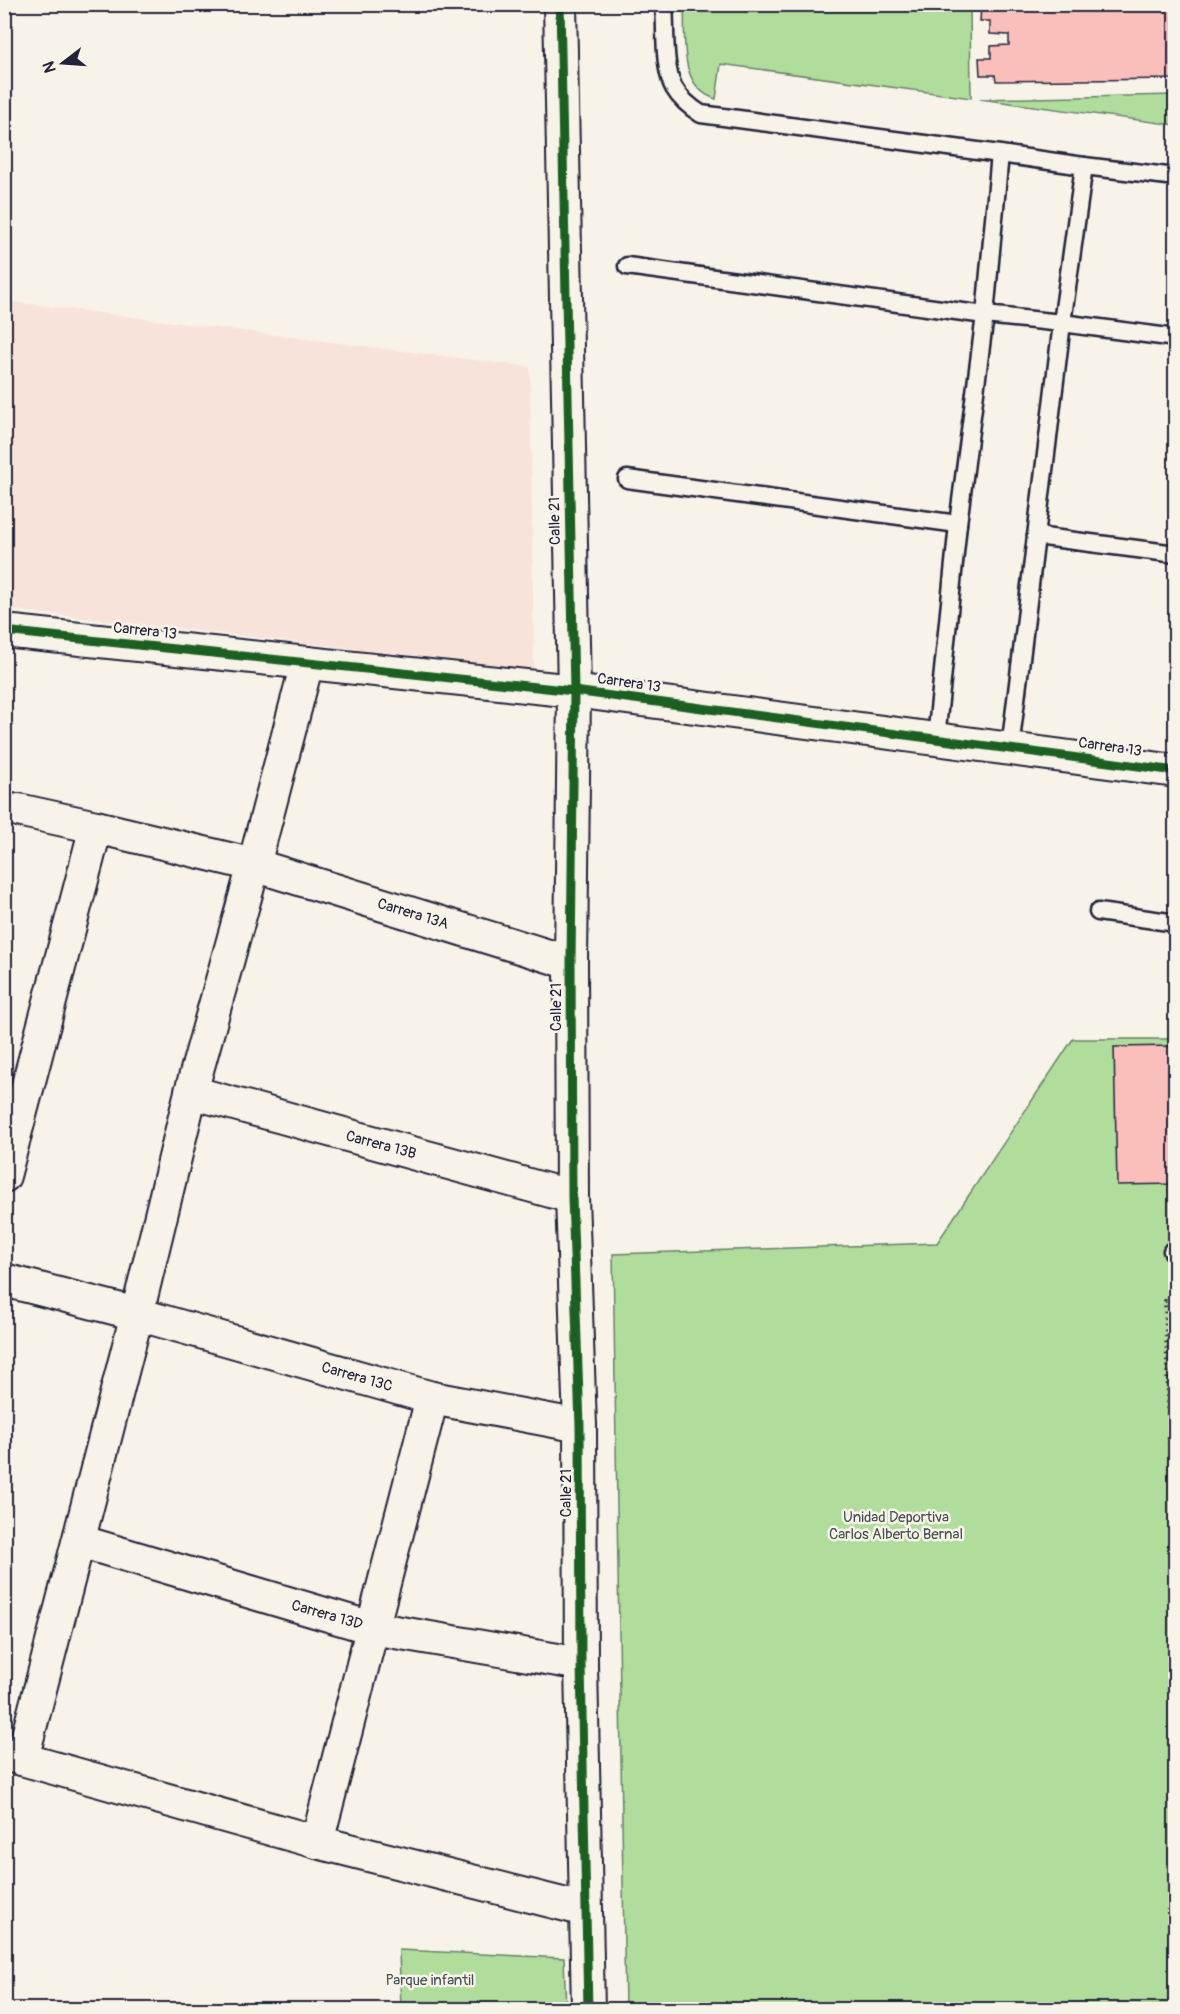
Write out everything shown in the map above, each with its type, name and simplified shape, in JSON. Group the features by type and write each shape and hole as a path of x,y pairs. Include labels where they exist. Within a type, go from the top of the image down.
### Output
{"street":[{"name":"Calle 21","path":"560,4 574,691 571,963 572,1197 580,1426 581,1664 588,2010"},
{"name":"Carrera 13","path":"4,631 574,691 1176,771"},
{"path":"307,663 191,1092 79,1541 13,1757 317,1842 586,1910"},
{"name":"Carrera 13A","path":"18,810 254,865 571,963"},
{"path":"4,1176 96,827"},
{"name":"Carrera 13B","path":"191,1092 572,1197"},
{"name":"Carrera 13C","path":"4,1280 137,1314 432,1398 580,1426"},
{"path":"317,1842 432,1398"},
{"name":"Carrera 13D","path":"79,1541 372,1628 581,1664"}],"lane":[{"path":"664,4 668,66 674,88 687,105 701,114 1176,177"},
{"path":"936,739 958,524 985,315 1000,154"},
{"path":"1010,749 1062,323 1084,166"},
{"path":"627,266 985,315 1176,338"},
{"path":"627,479 958,524"},
{"path":"1036,536 1176,554"},
{"path":"1098,912 1176,923"}],"path":[{"path":"1171,1487 1165,1301 1176,1301"}],"shaded area":[{"path":"5,301 530,367 534,669 5,609"}],"green space":[{"path":"684,5 970,5 971,98 721,64 716,99 704,93 695,84 689,72 686,60"},
{"path":"1175,95 1175,125 980,99"},
{"name":"Unidad Deportiva Carlos Alberto Bernal","path":"1073,1039 1175,1039 1175,2009 625,2009 613,1254 937,1243"},
{"name":"Parque infantil","path":"399,1950 564,1958 566,2009 401,2009"}],"building":[{"path":"994,4 1176,4 1176,33 1174,33 1176,79 996,81 995,75 980,75 979,58 991,58 991,46 1009,45 1009,35 990,34 990,21 980,21 981,6"},
{"path":"1176,1046 1176,1184 1117,1185 1114,1047"}],"waterway":[{"path":"759,4 770,4"}],"cycle path":[{"path":"560,4 574,691 571,963 572,1197 580,1426 581,1664 588,2010"},
{"path":"4,631 574,691 1176,771"}]}
